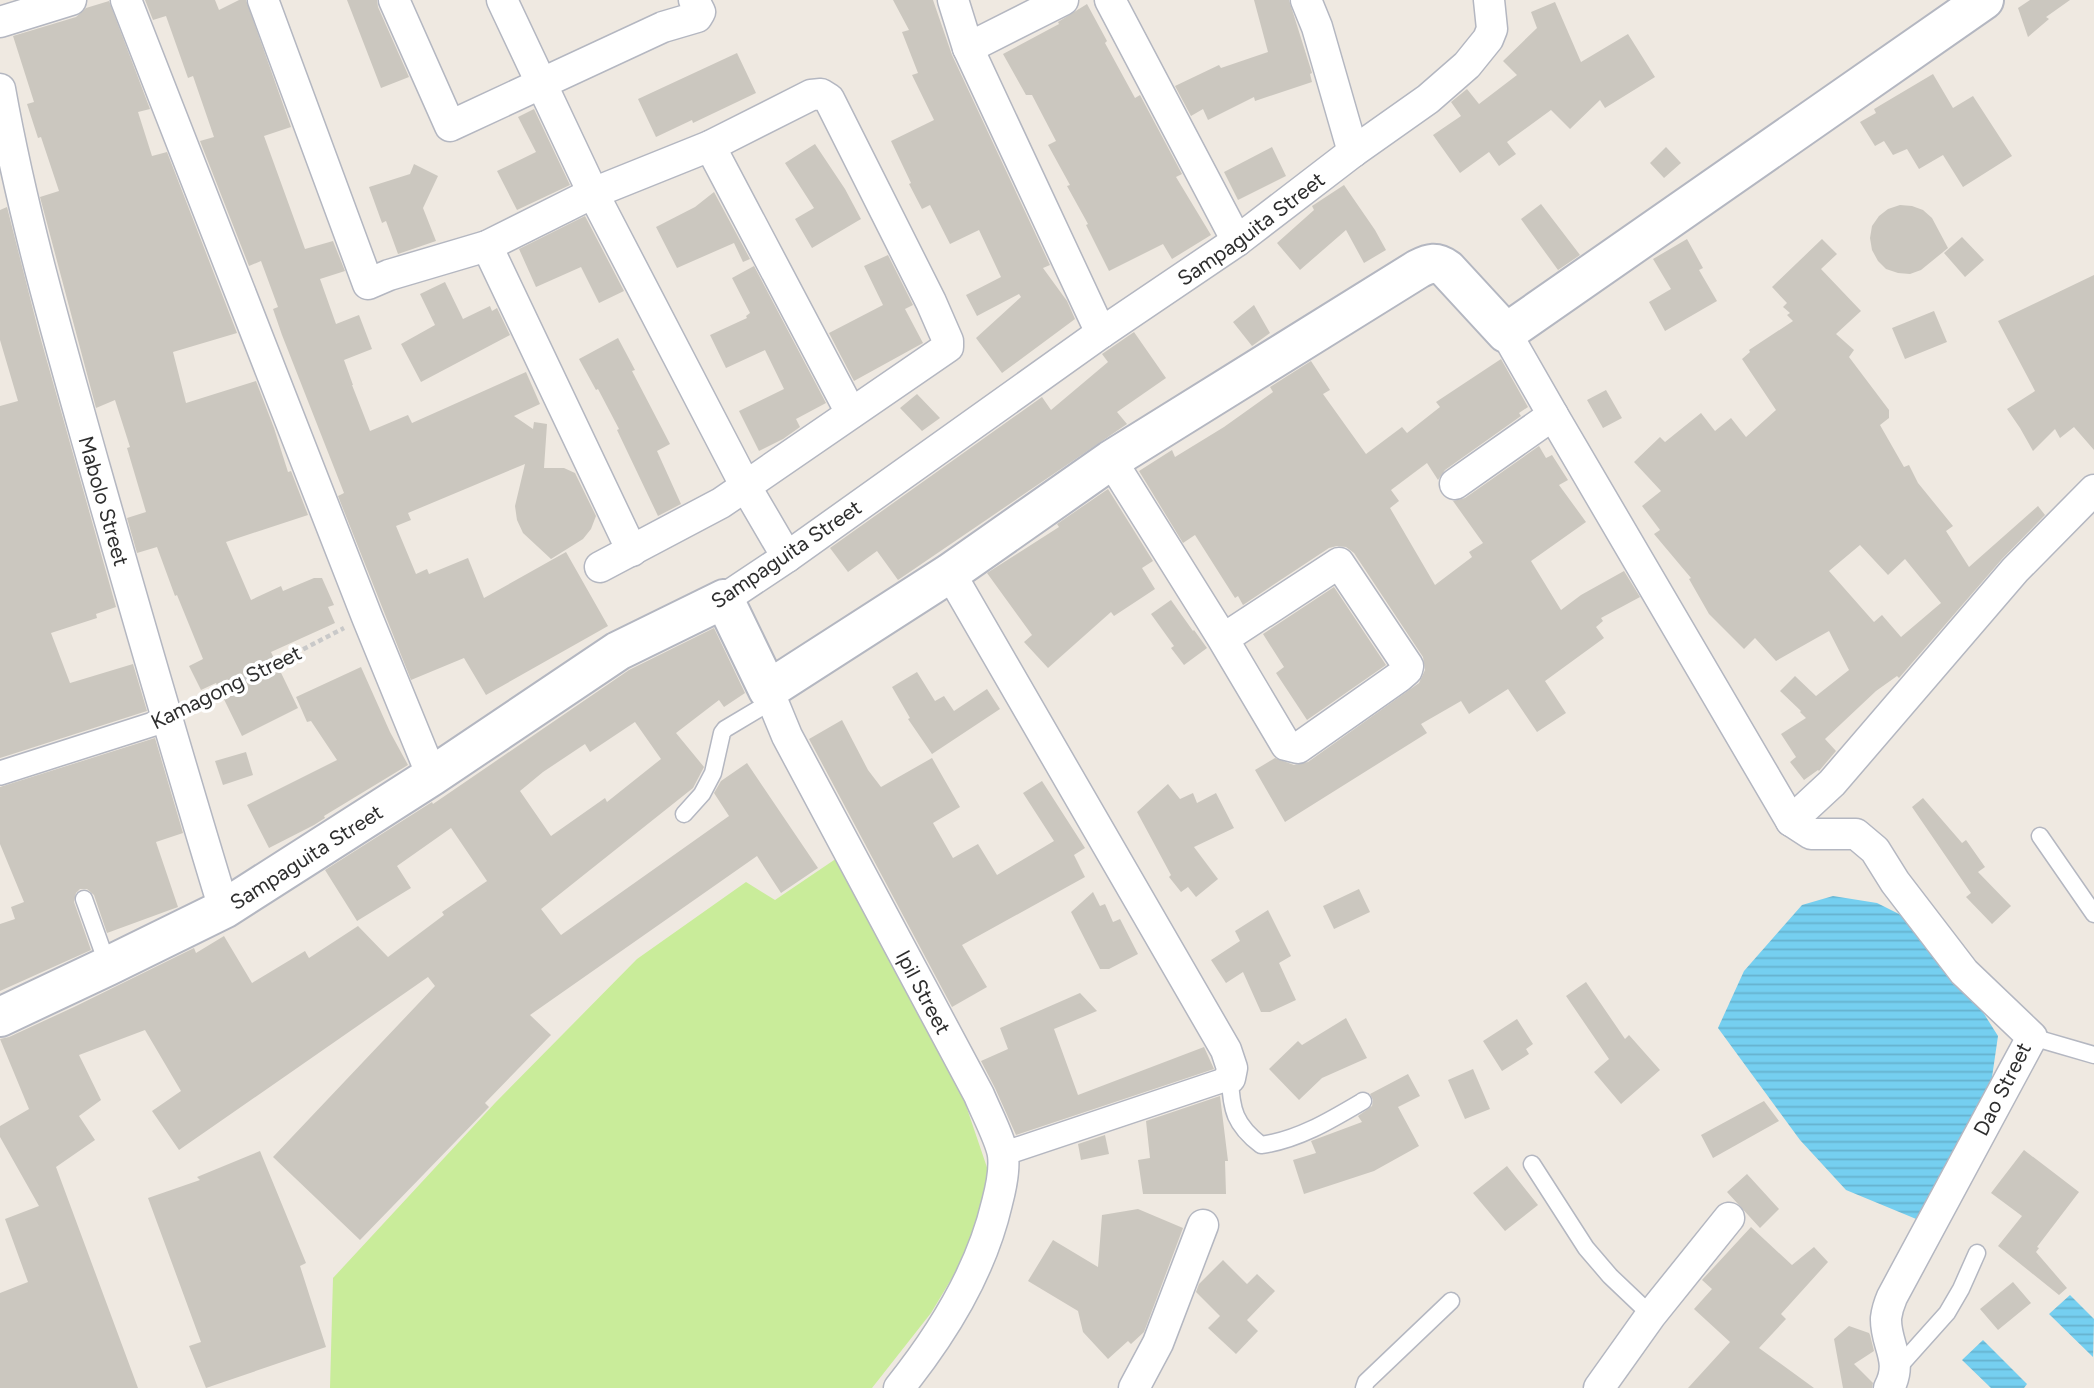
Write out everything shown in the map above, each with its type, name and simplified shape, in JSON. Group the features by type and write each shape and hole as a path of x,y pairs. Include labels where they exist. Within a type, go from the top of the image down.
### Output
{"street":[{"path":"0,22 71,0"},
{"path":"126,0 367,617 432,776"},
{"path":"263,0 368,284 388,275 487,246 593,193 710,146 811,95 821,94 829,99 931,302 948,341 948,347 721,503 600,566"},
{"path":"394,0 450,126 663,27 697,17 700,12 694,0"},
{"path":"502,0 593,193 746,487 787,556"},
{"path":"953,0 968,48 1101,333"},
{"path":"968,48 1063,0"},
{"path":"1110,0 1237,241"},
{"path":"1306,0 1317,27 1353,152"},
{"name":"Sampaguita Street","path":"0,1017 224,909 432,776 618,651 724,599 787,556 1101,333 1237,241 1353,152 1428,99 1467,65 1488,39 1492,29 1489,0"},
{"path":"1506,333 1984,0"},
{"name":"Mabolo Street","path":"0,89 27,221 56,334 166,720 224,909"},
{"path":"710,146 852,413"},
{"path":"487,246 632,551"},
{"path":"770,696 1111,460 1432,262 1439,263 1447,270 1506,333 1801,827 1832,783 2015,569 2094,491"},
{"path":"1455,484 1553,415"},
{"path":"1111,460 1286,745 1298,748 1399,677 1408,666 1339,563 1223,639"},
{"path":"950,573 1226,1050 1232,1068 1230,1078 1003,1154"},
{"name":"Ipil Street","path":"724,599 787,736 979,1094 1003,1154 1002,1183 991,1230 967,1288 900,1388"},
{"name":"Kamagong Street","path":"0,773 166,720"},
{"name":"Dao Street","path":"1801,827 1856,834 1875,850 1895,882 1964,972 2032,1037 1892,1297 1886,1321 1895,1356 1892,1379"},
{"path":"1599,1388 1651,1315 1729,1218"},
{"path":"1134,1388 1158,1343 1203,1225"}],"lane":[{"path":"684,814 702,794 713,773 722,733 770,696"},
{"path":"2040,836 2094,914"},
{"path":"84,899 108,966"},
{"path":"2032,1037 2094,1055"},
{"path":"1230,1078 1230,1097 1237,1119 1245,1133 1261,1145 1281,1142 1331,1120 1363,1101"},
{"path":"1532,1164 1586,1248 1610,1276 1651,1315"},
{"path":"1892,1379 1947,1313 1977,1253"},
{"path":"1364,1388 1366,1382 1451,1301"}],"path":[{"name":"Kamagong Street","path":"166,720 367,617"}],"green space":[{"path":"840,856 940,1029 995,1191 973,1243 931,1313 872,1388 330,1388 333,1278 495,1103 637,959 746,882 775,900"}],"water":[{"path":"1833,896 1877,903 1917,923 1969,990 1998,1036 1990,1091 1921,1221 1846,1190 1800,1140 1718,1028 1744,971 1802,905"},
{"path":"2070,1295 2094,1319 2093,1357 2049,1314"},
{"path":"1983,1340 2027,1384 2024,1388 1991,1388 1962,1360"}],"building":[{"path":"145,0 215,0 219,10 239,0 246,0 291,127 264,136 305,249 333,241 345,271 320,279 336,324 359,315 372,349 344,360 370,431 408,415 412,423 526,372 540,404 514,416 533,429 534,422 547,424 544,468 564,468 575,473 596,516 583,539 551,559 523,533 517,520 515,506 525,464 408,513 411,520 396,526 416,574 427,569 429,574 468,558 484,598 566,552 608,626 486,695 464,658 411,680 338,496 344,493 282,335 273,309 278,307 261,261 249,266 200,141 214,137 193,76 188,78 166,16 153,20"},
{"path":"347,0 377,0 409,77 381,88"},
{"path":"893,0 933,0 952,55 1050,265 1043,268 1067,301 1075,319 1002,373 976,338 1021,297 1019,294 977,316 966,295 1001,277 979,230 950,244 930,205 922,209 891,141 934,120 912,75 918,73 902,32 909,30"},
{"path":"1254,0 1289,0 1312,73 1312,82 1255,101 1254,97 1208,120 1203,109 1191,116 1175,86 1219,65 1221,68 1268,52"},
{"path":"2030,0 2070,0 2046,17 2049,19 2028,37 2018,8"},
{"path":"109,1 150,109 138,112 152,156 167,152 237,333 173,352 186,403 256,381 288,472 291,471 308,515 226,542 251,600 281,586 283,591 314,578 322,578 334,605 328,607 335,623 271,652 298,708 242,736 216,683 201,690 189,666 203,659 157,547 137,553 127,518 146,512 127,448 130,447 115,400 96,408 40,197 59,191 27,104 34,102 13,36 76,17 86,8"},
{"path":"1555,2 1581,62 1628,34 1655,77 1605,108 1600,100 1570,129 1551,110 1507,142 1516,154 1499,166 1489,152 1460,173 1433,135 1461,116 1451,102 1467,89 1479,104 1517,75 1503,61 1537,28 1531,12"},
{"path":"1087,4 1135,98 1140,95 1182,174 1176,177 1211,235 1172,259 1163,244 1109,271 1067,186 1070,185 1048,145 1056,141 1032,95 1026,95 1003,54 1059,24 1058,22"},
{"path":"737,53 756,93 656,137 638,99"},
{"path":"1933,74 1953,108 1973,96 2012,156 1963,187 1943,155 1919,169 1907,149 1893,155 1884,141 1875,146 1860,122 1876,113 1874,109"},
{"path":"534,109 570,185 517,210 497,171 536,152 518,117"},
{"path":"815,144 861,219 812,248 795,219 814,208 785,163"},
{"path":"1272,147 1286,176 1238,200 1224,172"},
{"path":"1666,147 1681,163 1664,178 1650,163"},
{"path":"414,164 438,176 423,208 436,241 398,254 386,221 382,223 369,187 410,174"},
{"path":"1344,185 1386,250 1364,263 1346,230 1300,270 1277,243 1314,210 1312,206"},
{"path":"714,192 750,259 743,262 734,243 677,268 656,227 695,207"},
{"path":"1541,204 1580,255 1558,270 1521,219"},
{"path":"1900,205 1923,210 1932,218 1948,248 1921,270 1910,274 1886,269 1872,250 1870,238 1872,226 1879,216"},
{"path":"7,207 38,329 116,607 96,614 97,618 51,633 70,683 133,664 147,711 0,758 0,406 18,401 0,340 0,210"},
{"path":"585,216 624,291 599,303 581,267 536,287 519,249"},
{"path":"1962,237 1984,260 1965,277 1944,253"},
{"path":"1687,239 1703,268 1699,270 1717,301 1665,331 1649,302 1671,289 1653,259"},
{"path":"1822,239 1837,254 1821,269 1861,311 1836,334 1854,350 1849,357 1889,410 1889,418 1880,425 1904,467 1909,465 1918,483 1953,526 1946,531 1969,567 2038,506 2045,515 2002,559 1899,678 1897,676 1876,691 1825,739 1836,751 1819,771 1804,780 1790,762 1796,757 1781,734 1806,718 1780,691 1795,676 1816,696 1849,670 1829,631 1776,661 1755,638 1744,649 1709,614 1689,579 1691,578 1654,534 1660,530 1642,506 1661,491 1634,462 1660,437 1665,442 1701,413 1715,431 1731,418 1746,437 1776,410 1742,359 1749,350 1793,321 1787,315 1790,313 1783,307 1787,303 1772,287","holes":["1860,545 1888,575 1905,559 1941,603 1901,637 1882,615 1874,622 1829,571"]},
{"path":"888,255 913,305 905,309 923,343 854,381 829,333 883,305 864,266"},
{"path":"754,266 826,403 796,419 800,427 759,451 739,411 784,389 765,350 726,368 710,335 747,318 750,313 732,278"},
{"path":"2094,275 2094,450 2074,427 2060,438 2055,429 2033,451 2007,409 2035,391 1998,321"},
{"path":"445,282 463,319 490,306 492,311 497,308 510,335 421,382 401,344 435,325 420,294"},
{"path":"1254,305 1270,333 1252,346 1233,322"},
{"path":"1934,311 1947,342 1905,359 1892,328"},
{"path":"1134,332 1166,378 1117,412 1127,424 898,580 877,551 848,572 830,548 1042,397 1051,410 1108,362 1102,354"},
{"path":"618,338 670,444 657,451 681,504 658,516 617,430 619,429 579,359"},
{"path":"1501,359 1528,407 1519,413 1521,416 1445,470 1438,480 1427,463 1391,490 1399,501 1390,508 1435,585 1472,557 1469,552 1483,543 1453,501 1465,498 1539,446 1546,458 1552,455 1568,480 1559,485 1586,522 1531,561 1561,610 1581,595 1624,571 1640,597 1601,618 1603,621 1596,627 1604,638 1545,681 1566,713 1537,732 1508,689 1469,714 1461,701 1421,724 1427,733 1285,822 1255,770 1275,758 1294,765 1308,762 1419,683 1425,670 1423,657 1354,553 1346,547 1329,548 1243,605 1238,596 1235,598 1195,535 1183,543 1139,471 1172,450 1175,457 1224,427 1273,392 1270,387 1311,361 1330,390 1323,394 1366,454 1402,427 1407,433 1440,407 1436,402"},
{"path":"1606,390 1622,418 1603,428 1587,400"},
{"path":"917,394 940,418 922,431 900,408"},
{"path":"1108,489 1153,561 1142,568 1155,589 1114,616 1111,612 1048,668 1024,642 1032,635 987,573 1059,527 1057,524"},
{"path":"1334,587 1386,665 1307,720 1276,673 1284,667 1263,634"},
{"path":"1171,600 1207,648 1184,665 1151,614"},
{"path":"714,628 745,693 724,707 719,700 676,733 704,767 693,788 541,909 561,935 729,816 714,793 721,781 747,763 818,868 781,893 757,856 530,1015 551,1035 485,1103 489,1107 360,1240 273,1157 435,986 428,977 179,1150 152,1111 181,1091 145,1030 79,1055 101,1100 79,1116 95,1140 56,1167 138,1388 0,1388 0,1293 28,1282 5,1219 39,1206 0,1137 0,1126 29,1109 0,1039 74,1007 194,948 196,953 224,936 252,983 305,951 309,958 358,926 388,957 444,915 442,912 487,881 451,828 397,866 411,888 357,921 325,870 432,802 433,804 629,670","holes":["635,722 661,759 607,802 605,798 551,836 520,791 585,744 590,752"]},
{"path":"361,667 408,765 324,816 325,818 314,825 269,848 247,805 337,760 311,721 307,722 296,697"},
{"path":"917,672 935,701 944,696 954,711 987,689 1000,709 932,754 908,719 910,718 892,687"},
{"path":"842,720 868,770 881,787 932,758 960,807 933,823 953,858 978,844 997,875 1054,841 1023,793 1042,781 1085,848 1074,855 1085,877 962,945 987,987 952,1007 809,739"},
{"path":"155,738 183,833 156,842 178,907 107,933 94,895 87,889 80,889 74,902 91,950 0,991 0,924 15,919 11,907 24,902 0,844 0,787"},
{"path":"246,752 253,775 223,785 215,761"},
{"path":"1168,784 1180,799 1193,793 1197,803 1216,793 1234,828 1194,847 1218,879 1196,897 1188,887 1181,892 1169,877 1171,875 1137,812"},
{"path":"1923,798 1962,843 1966,840 1985,867 1978,872 2011,906 1992,924 1966,897 1971,893 1912,807"},
{"path":"1359,889 1370,912 1334,929 1323,906"},
{"path":"1093,892 1100,906 1105,904 1113,922 1120,919 1138,954 1109,969 1100,969 1071,912"},
{"path":"1268,910 1291,956 1279,963 1296,1000 1270,1012 1261,1012 1243,972 1226,983 1211,960 1240,941 1235,931"},
{"path":"1586,982 1625,1039 1629,1035 1660,1070 1621,1104 1594,1072 1609,1059 1566,996"},
{"path":"1080,993 1097,1011 1054,1029 1078,1095 1204,1047 1214,1069 1016,1135 981,1061 1008,1049 1000,1028"},
{"path":"1346,1018 1367,1058 1322,1078 1299,1100 1269,1069 1298,1041 1302,1045"},
{"path":"1517,1019 1533,1044 1526,1049 1529,1054 1502,1071 1483,1041"},
{"path":"1473,1069 1490,1109 1465,1119 1448,1080"},
{"path":"1408,1074 1420,1096 1398,1107 1419,1146 1374,1171 1304,1194 1293,1160 1316,1153 1311,1141 1362,1122 1358,1116 1372,1106 1370,1094"},
{"path":"1220,1096 1228,1161 1225,1161 1226,1194 1143,1194 1138,1160 1150,1158 1146,1121"},
{"path":"1764,1101 1779,1121 1713,1158 1701,1135"},
{"path":"1105,1135 1109,1154 1081,1160 1078,1144"},
{"path":"2024,1150 2079,1192 2036,1252 2067,1288 2059,1295 1998,1246 2022,1216 1991,1193"},
{"path":"260,1151 306,1263 300,1266 326,1347 206,1388 189,1346 201,1342 148,1198 200,1180 197,1177"},
{"path":"1507,1166 1538,1205 1505,1231 1473,1193"},
{"path":"1747,1174 1779,1209 1760,1228 1727,1192"},
{"path":"1138,1209 1183,1228 1144,1332 1131,1344 1128,1341 1108,1359 1083,1332 1078,1311 1028,1281 1053,1240 1098,1267 1102,1215"},
{"path":"1751,1227 1792,1265 1814,1247 1828,1262 1781,1314 1786,1319 1759,1348 1814,1388 1688,1388 1730,1342 1694,1309 1712,1289 1702,1280"},
{"path":"1223,1260 1247,1284 1257,1274 1275,1291 1247,1320 1258,1331 1236,1354 1208,1328 1220,1316 1196,1292 1199,1284"},
{"path":"2013,1282 2031,1303 1998,1330 1980,1309"},
{"path":"1849,1326 1870,1335 1874,1351 1854,1364 1873,1383 1872,1388 1843,1388 1834,1339"}]}
